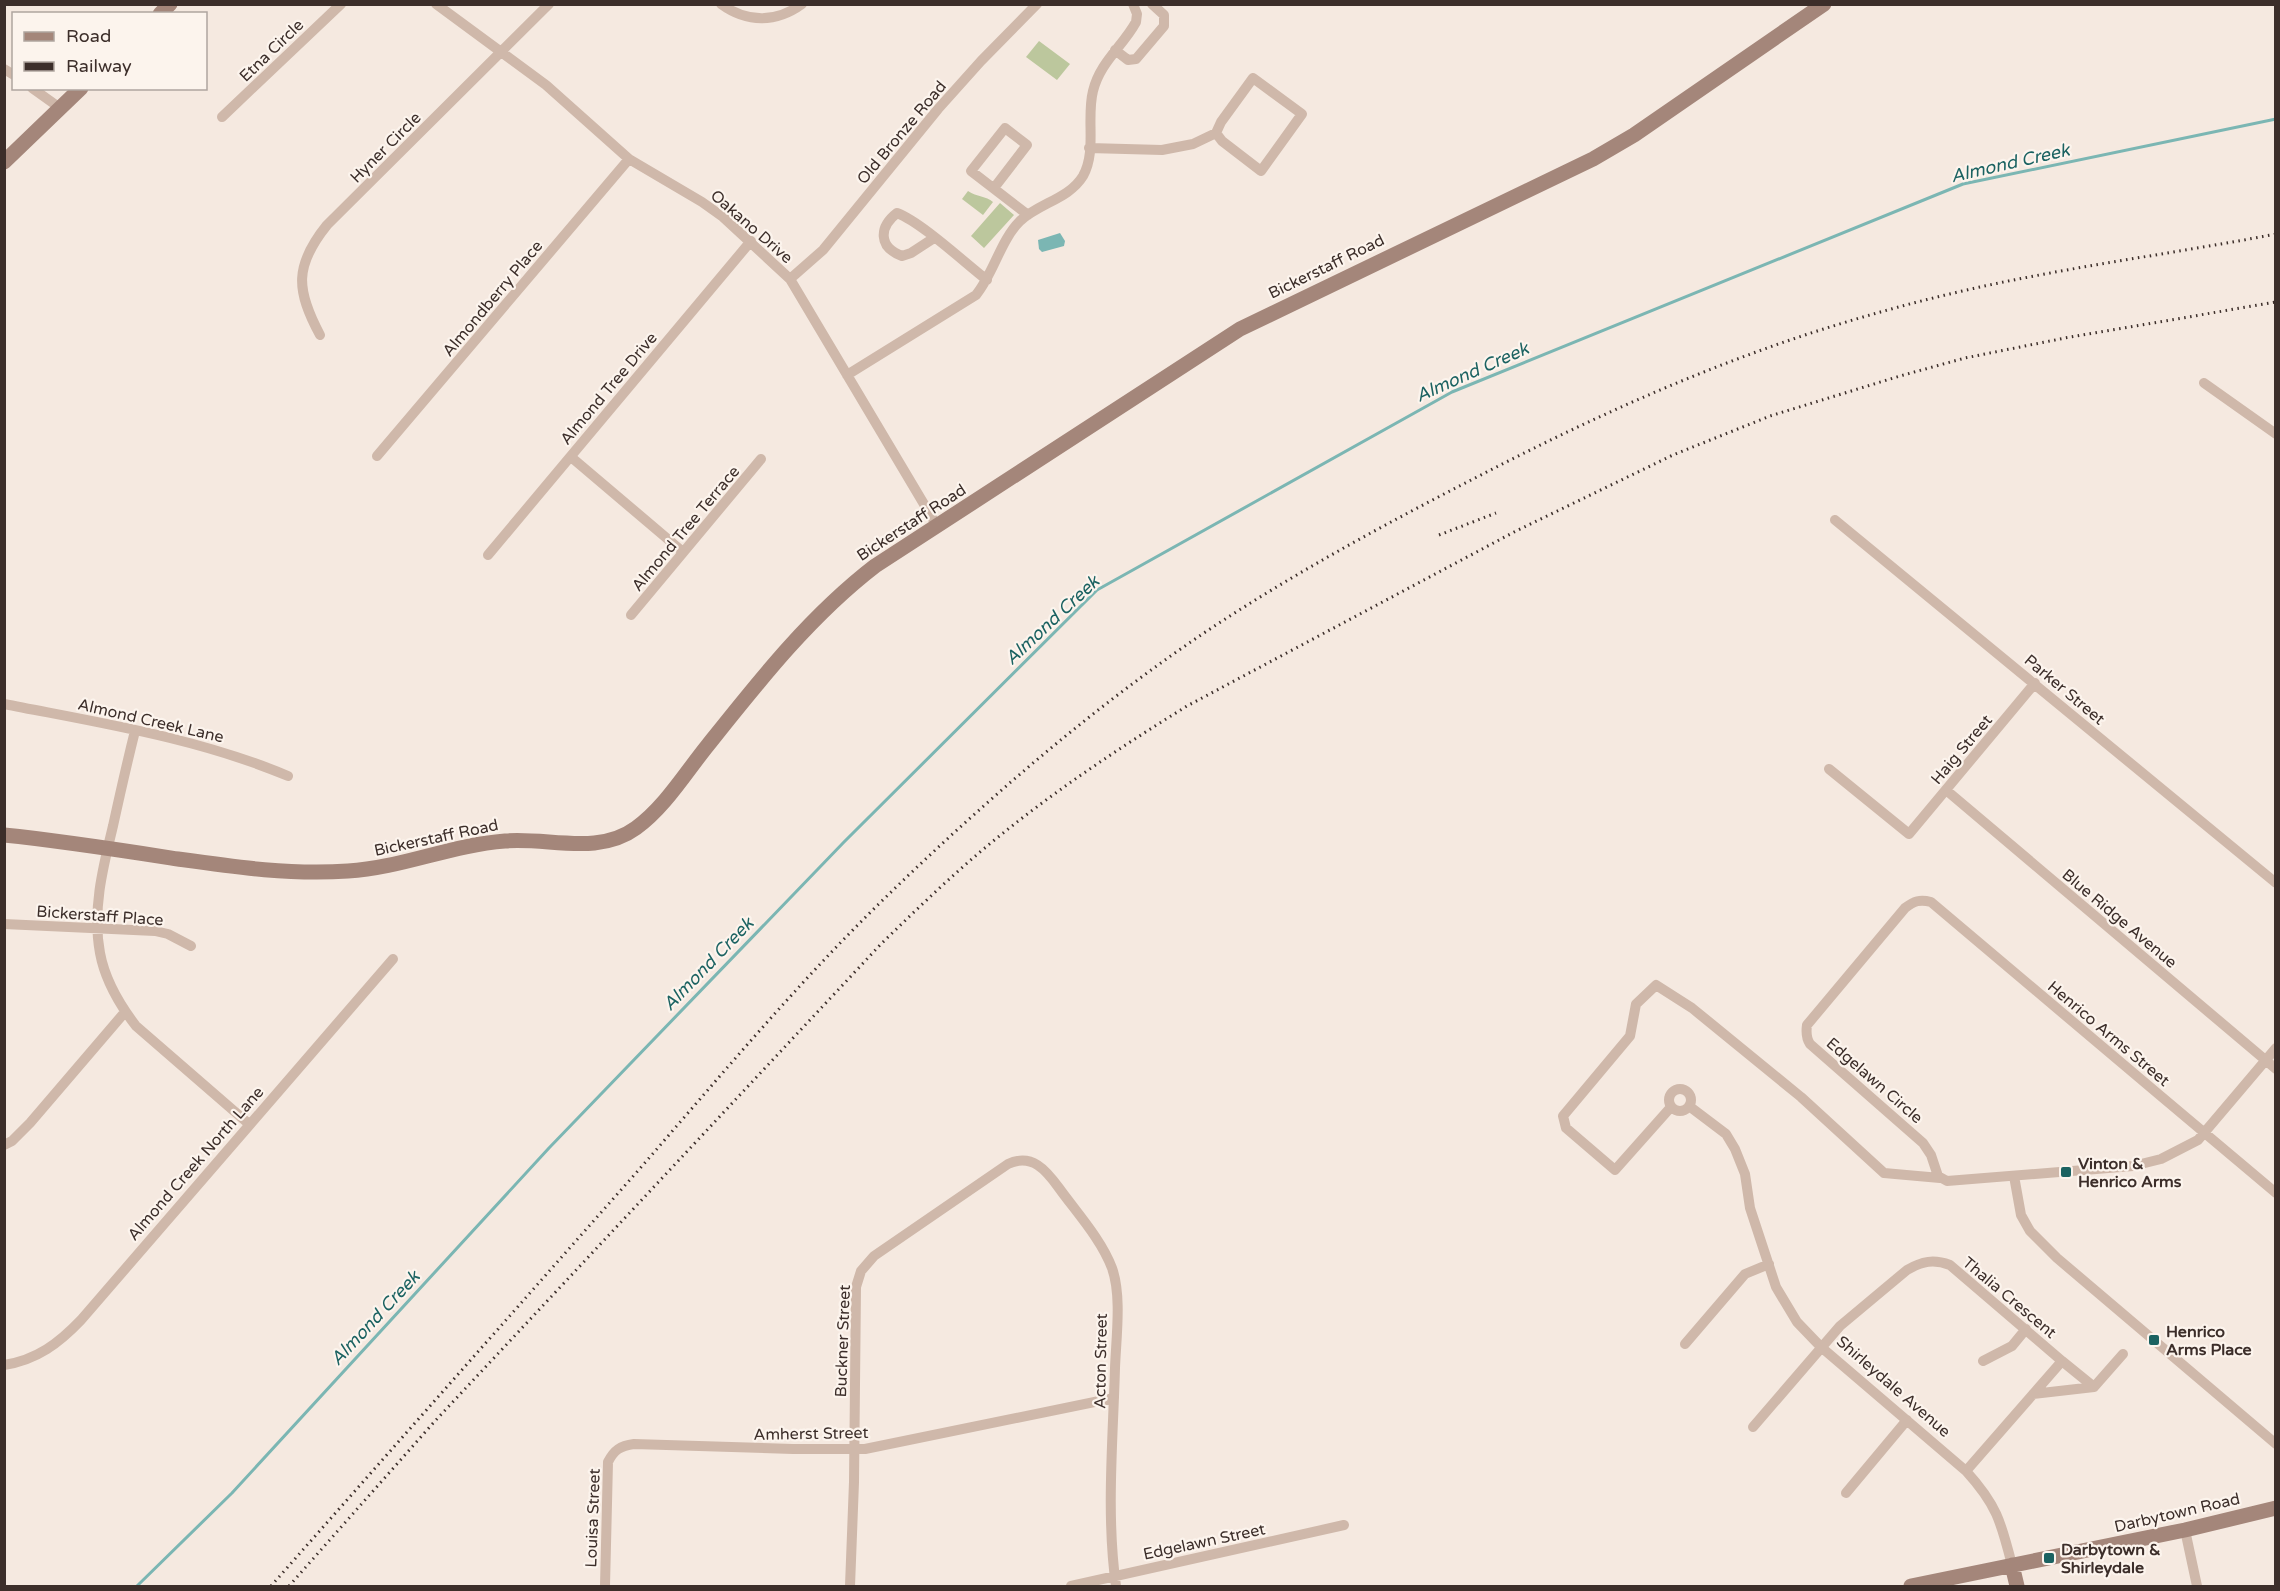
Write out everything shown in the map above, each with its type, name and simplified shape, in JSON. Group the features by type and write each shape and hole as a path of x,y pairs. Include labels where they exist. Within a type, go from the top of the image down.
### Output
{"street":[{"name":"Etna Circle","path":"222,117 341,4"},
{"name":"Oakano Drive","path":"436,4 546,85 629,159 723,217 790,279 937,526"},
{"name":"Hyner Circle","path":"320,335 306,308 302,284 304,263 312,243 327,225 549,4"},
{"path":"721,4 743,16 762,20 786,15 802,4"},
{"name":"Old Bronze Road","path":"790,279 823,250 938,109 1037,4"},
{"path":"847,375 967,303 987,280 1011,232 1028,214 1075,186 1089,161 1093,91 1101,68 1136,22 1137,14 1133,4"},
{"path":"1115,50 1128,60 1136,59 1164,26 1164,15 1152,4"},
{"name":"Bickerstaff Road","path":"4,835 258,870 319,872 386,867 487,842 533,840 585,844 612,840 635,829 646,820 747,696 834,599 875,566 1240,329 1593,159 1634,135 1824,4"},
{"path":"1089,148 1162,150 1193,144 1216,133 1221,122 1253,78 1302,114 1261,171 1222,141 1216,133"},
{"path":"35,90 60,108"},
{"path":"4,162 79,90"},
{"path":"994,188 1027,145 1005,128 971,171 1028,214"},
{"name":"Almondberry Place","path":"377,456 629,159"},
{"path":"934,238 902,256 890,249 883,238 883,230 888,220 897,213 905,216 934,238 987,280"},
{"name":"Almond Tree Drive","path":"488,555 751,241"},
{"path":"2204,382 2276,434"},
{"path":"571,456 683,552"},
{"name":"Almond Tree Terrace","path":"631,615 761,459"},
{"name":"Parker Street","path":"1834,520 2276,883"},
{"name":"Haig Street","path":"1829,769 1909,834 2035,683"},
{"name":"Almond Creek Lane","path":"4,704 195,743 288,776"},
{"path":"135,732 97,905 100,952 107,977 125,1012 136,1026 249,1124"},
{"name":"Blue Ridge Avenue","path":"1946,790 2276,1069"},
{"name":"Henrico Arms Street","path":"1922,900 1931,903 2276,1193"},
{"name":"Edgelawn Circle","path":"1922,900 1912,902 1905,908 1806,1030 1810,1044 1923,1143 1940,1178"},
{"name":"Bickerstaff Place","path":"4,924 155,931 168,934 190,946"},
{"name":"Almond Creek North Lane","path":"4,1365 33,1358 68,1333 393,958"},
{"path":"1671,1107 1615,1170 1566,1128 1563,1116 1630,1036 1636,1004 1656,986 1692,1008 1801,1097 1884,1173 1940,1178 1947,1181 2143,1164 2175,1154 2205,1133 2276,1048"},
{"path":"4,1145 12,1141 30,1123 125,1012"},
{"path":"1679,1089 1685,1090 1691,1100 1689,1106 1681,1111 1671,1107 1669,1095 1679,1089"},
{"name":"Shirleydale Avenue","path":"1689,1106 1726,1134 1735,1149 1745,1174 1750,1208 1784,1304 1797,1322 1821,1347 1966,1471 1987,1495 2001,1526 2017,1587"},
{"name":"Buckner Street","path":"850,1587 855,1449 856,1287 861,1271 874,1256 1008,1164 1020,1161 1035,1162"},
{"name":"Acton Street","path":"1035,1162 1050,1176 1101,1247 1115,1280 1112,1556 1115,1582"},
{"path":"2014,1176 2021,1215 2030,1231 2057,1258 2276,1444"},
{"name":"Thalia Crescent","path":"1753,1427 1840,1326 1907,1270 1927,1261 1935,1261 1950,1265 2062,1360 1966,1471"},
{"path":"1685,1344 1745,1274 1768,1264"},
{"path":"1983,1361 2012,1346 2026,1329"},
{"path":"2033,1394 2094,1387 2122,1354"},
{"path":"2062,1360 2094,1387"},
{"name":"Amherst Street","path":"614,1452 622,1446 633,1444 712,1448 865,1449 1114,1398"},
{"path":"1846,1493 1907,1420"},
{"name":"Louisa Street","path":"605,1587 608,1462 614,1452"},
{"name":"Darbytown Road","path":"1911,1587 2185,1530 2276,1508"},
{"name":"Edgelawn Street","path":"1071,1587 1115,1582 1344,1525"},
{"path":"2185,1530 2197,1587"}],"green space":[{"path":"1039,41 1070,64 1057,80 1026,57"},
{"path":"968,191 993,202 983,215 962,199"},
{"path":"1000,203 1014,215 984,248 971,236"}],"water":[{"path":"1060,233 1065,241 1064,246 1042,252 1039,249 1038,240"}],"waterway":[{"name":"Almond Creek","path":"137,1586 232,1493 549,1148 844,842 1097,590 1452,392 1963,184 2276,119"}],"railway":[{"path":"271,1586 759,1031 855,928 965,823 1046,752 1129,686 1216,625 1345,547 1518,456 1641,398 1768,348 1865,317 1974,288 2276,234"},
{"path":"289,1586 435,1421 881,944 949,879 992,842 1063,788 1136,738 1187,706 1516,531 1673,455 1770,416 1965,358 2065,338 2276,302"},
{"path":"1439,535 1496,513"}],"place":[{"name":"Vinton & Henrico Arms","path":"2066,1172"},
{"name":"Henrico Arms Place","path":"2154,1340"},
{"name":"Darbytown & Shirleydale","path":"2049,1558"}]}
